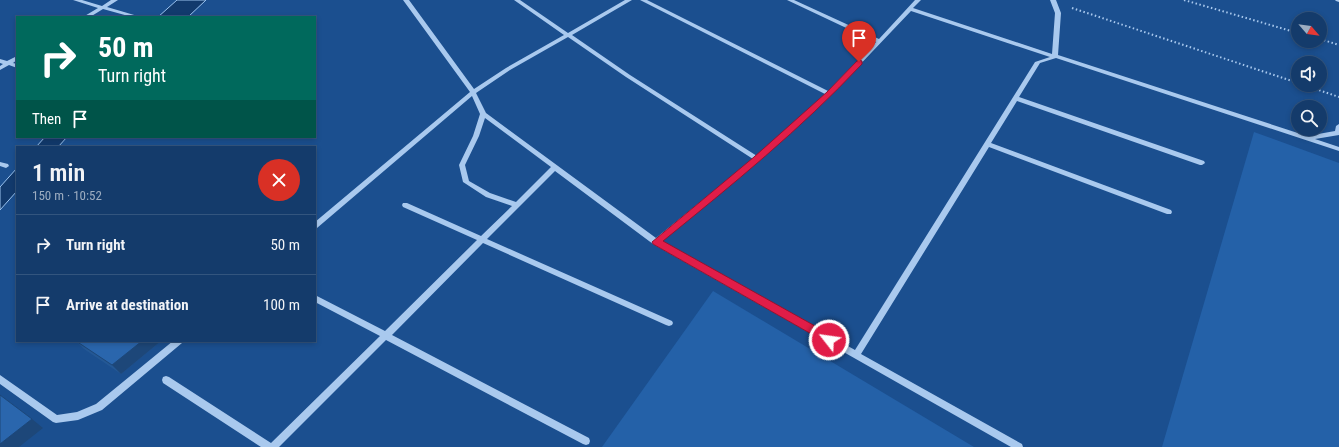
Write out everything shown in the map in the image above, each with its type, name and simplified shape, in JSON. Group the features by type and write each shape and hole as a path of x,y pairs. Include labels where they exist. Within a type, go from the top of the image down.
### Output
{"street":[{"path":"76,0 134,16"},
{"path":"88,16 115,0"},
{"path":"406,0 472,92 483,114 656,242 1019,447"},
{"path":"517,0 757,159"},
{"path":"316,225 472,92 508,69 629,0"},
{"path":"643,0 829,94"},
{"path":"790,0 879,41"},
{"path":"656,242 757,159 829,94 918,0"},
{"path":"1053,1 1058,13 1055,57"},
{"path":"910,9 1339,149"},
{"path":"856,354 1038,62 1055,57"},
{"path":"0,68 16,59"},
{"path":"0,60 16,66"},
{"path":"1015,98 1202,164"},
{"path":"483,114 476,136 462,164 466,182 488,195 517,205"},
{"path":"1309,138 1338,133 1339,126"},
{"path":"987,144 1168,212"},
{"path":"273,447 555,167"},
{"path":"405,206 669,323"},
{"path":"316,299 586,441"},
{"path":"0,379 56,419 78,416 99,407 178,342"},
{"path":"166,380 269,447"}],"path":[{"path":"1184,0 1291,31"},
{"path":"1053,1 1291,81"},
{"path":"1327,41 1339,44"},
{"path":"1324,92 1339,97"}],"shaded area":[{"path":"177,0 206,0 189,16 159,16"},
{"path":"1254,132 1339,163 1339,447 1162,447"},
{"path":"44,138 66,138 59,146 37,146"},
{"path":"16,169 16,192 0,210 0,187"},
{"path":"713,291 974,447 602,447"}],"building":[{"path":"78,342 141,342 112,365"},
{"path":"0,395 32,419 0,444"}],"route":[{"path":"829,340 656,242 757,159 829,94 859,62"}]}
